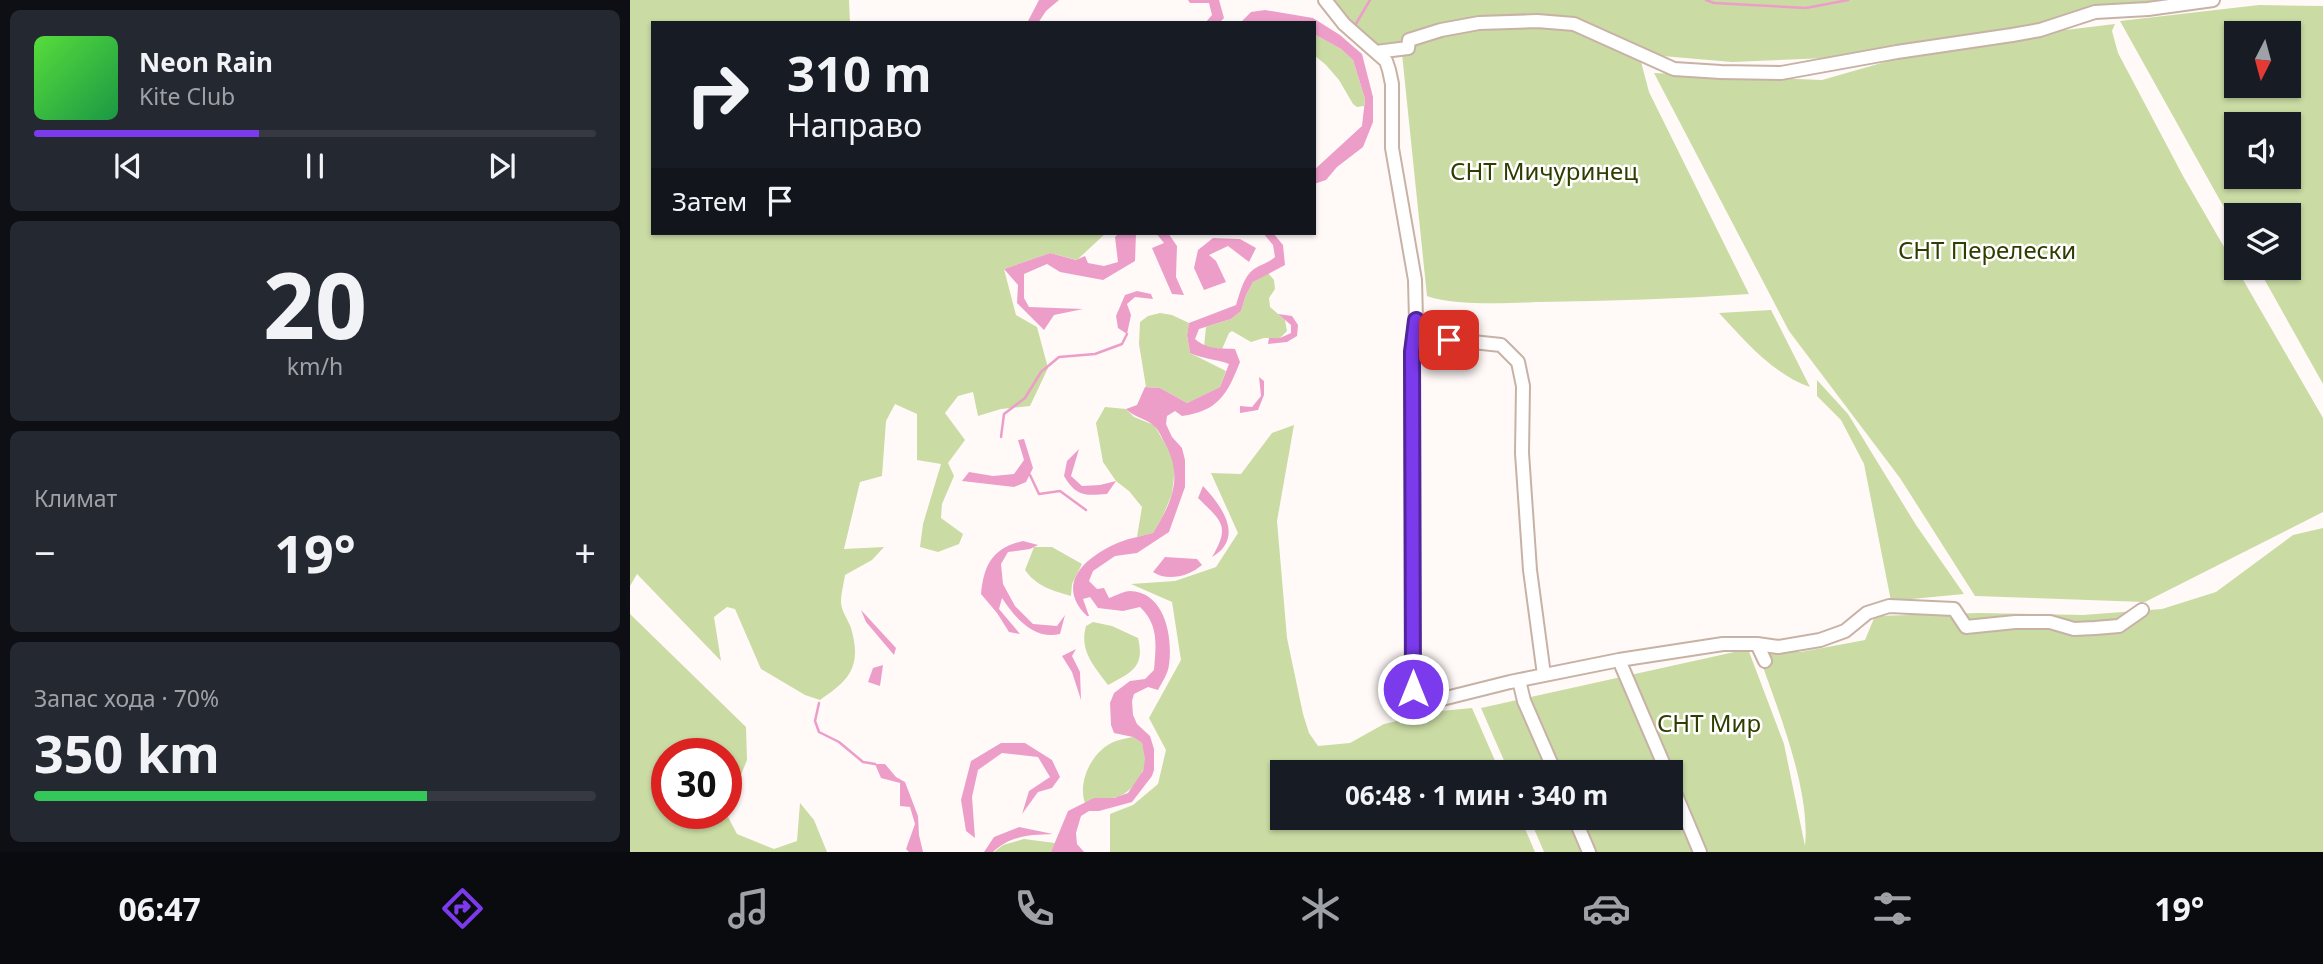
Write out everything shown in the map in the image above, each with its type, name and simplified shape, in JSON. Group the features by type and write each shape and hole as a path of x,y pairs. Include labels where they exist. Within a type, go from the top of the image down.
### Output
{"street":[{"path":"1325,0 1344,24 1386,61 1392,84 1392,148 1415,280 1416,320 1412,352 1413,689 1422,697 1434,701 1519,680 1619,660 1723,644 1778,647 1820,640 1844,631 1867,613 1889,606 1954,609 1966,627 2050,622 2074,629 2119,626 2142,610"},
{"path":"1389,70 1408,48 1409,40 1441,30 1479,23 1537,21 1574,24 1674,69 1781,73 2040,30 2095,12 2148,9 2213,0"},
{"path":"1376,52 1408,48"},
{"path":"1416,320 1425,333 1434,338 1501,345 1518,362 1523,386 1522,453 1530,570 1544,675"},
{"path":"1757,644 1765,661"},
{"path":"1619,660 1662,760"},
{"path":"1519,680 1524,701 1550,760"},
{"path":"1683,812 1700,852"},
{"path":"1580,830 1589,852"}],"green space":[{"path":"630,0 849,0 850,21 651,21 651,235 1104,235 1077,260 1050,253 1004,269 1016,315 1037,327 1048,368 1030,406 1001,409 978,416 973,392 958,396 945,413 965,440 948,463 954,476 942,504 941,518 963,534 959,544 938,552 920,547 923,524 941,464 917,460 917,414 895,404 886,421 882,476 860,482 844,549 884,547 872,560 845,575 841,605 851,628 855,652 851,671 839,686 820,700 805,695 761,669 735,609 727,607 714,617 721,661 637,574 630,586"},
{"name":"СНТ Мичуринец","path":"1334,0 2164,2 2015,32 1853,57 1732,62 1639,54 1649,92 1749,294 1644,300 1466,303 1427,296 1402,54 1366,47"},
{"path":"2259,5 2323,6 2323,384 2265,280 2301,280 2301,203 2224,203 2224,207 2120,21"},
{"name":"СНТ Перелески","path":"2115,24 2112,31 2118,53 2224,247 2224,280 2243,280 2323,418 2323,512 2145,602 1975,596 1900,478 1789,331 1654,73 1822,80 1948,44"},
{"path":"1316,35 1341,49 1353,60 1365,99 1364,106 1357,107 1353,104 1339,80 1316,57"},
{"path":"1268,273 1274,280 1275,289 1269,298 1270,307 1285,320 1287,331 1280,338 1264,338 1251,342 1232,331 1222,349 1204,347 1206,327 1231,319 1241,311 1253,282"},
{"path":"1771,310 1810,387 1772,366 1719,313"},
{"path":"1160,313 1189,323 1187,335 1190,353 1226,371 1220,387 1187,403 1160,388 1146,387 1139,344 1140,322 1148,316"},
{"path":"1817,380 1848,414 1916,525 1964,594 1891,601 1864,464 1841,420 1817,396"},
{"path":"1105,407 1126,409 1134,417 1154,425 1171,454 1175,468 1172,494 1153,533 1137,537 1142,507 1129,491 1116,481 1103,462 1096,423"},
{"path":"1294,425 1277,521 1287,638 1309,733 1318,746 1350,743 1384,724 1441,711 1472,708 1495,760 1270,760 1270,830 1526,830 1535,852 1110,852 1110,814 1133,805 1158,784 1166,750 1149,718 1181,660 1172,602 1131,584 1175,581 1216,567 1238,533 1211,473 1241,474 1272,433"},
{"name":"СНТ Мир","path":"2323,528 2323,852 1544,852 1535,830 1683,830 1683,760 1504,760 1481,708 1748,649 1784,744 1805,846 1803,799 1797,773 1757,650 1801,652 1865,640 1875,616 1980,613 2083,615 2162,609 2216,592 2293,535"},
{"path":"1034,547 1052,547 1082,564 1072,584 1071,596 1051,590 1029,576 1025,570"},
{"path":"630,614 746,727 747,760 742,772 742,738 651,738 651,829 734,829 737,834 774,849 797,841 800,803 814,820 827,852 630,852"},
{"path":"1093,622 1112,626 1138,638 1140,656 1135,668 1108,685 1086,651 1086,626"},
{"path":"1133,737 1142,743 1145,757 1143,771 1136,782 1122,795 1085,803 1083,785 1094,758 1108,745"},
{"path":"1024,839 1055,843 1051,852 994,852 1003,845"}],"shaded area":[{"path":"1039,0 1059,0 1039,21 1028,21"},
{"path":"1188,0 1219,0 1224,18 1221,21 1207,21 1212,15 1209,3 1190,3"},
{"path":"1265,10 1313,18 1340,35 1362,54 1373,97 1373,122 1363,147 1337,167 1326,180 1316,183 1316,168 1362,126 1365,99 1353,60 1341,49 1316,35 1316,21 1242,21 1251,12"},
{"path":"1136,235 1135,261 1103,280 1060,272 1047,264 1024,274 1024,298 1029,307 1083,309 1054,315 1044,330 1017,303 1018,285 1004,269 1050,253 1076,260 1085,256 1088,263 1104,266 1118,262 1115,237"},
{"path":"1158,235 1169,235 1177,246 1176,277 1184,295 1172,294 1152,248 1164,243"},
{"path":"1265,235 1275,235 1283,245 1285,265 1253,282 1241,311 1231,319 1199,329 1195,339 1209,347 1235,349 1240,362 1231,384 1220,400 1204,410 1182,416 1175,411 1167,416 1166,424 1172,437 1182,448 1185,460 1185,487 1169,532 1137,553 1115,556 1093,571 1089,581 1097,589 1104,588 1109,598 1128,591 1142,593 1159,607 1168,630 1169,665 1158,690 1148,687 1134,694 1132,701 1137,724 1150,736 1154,749 1152,776 1132,802 1089,811 1081,816 1076,833 1077,844 1084,852 1051,852 1068,811 1094,798 1114,798 1128,793 1143,771 1145,759 1142,743 1133,737 1114,733 1110,703 1114,693 1130,681 1145,679 1154,670 1153,628 1140,607 1123,611 1098,608 1090,597 1083,599 1087,616 1077,604 1073,592 1079,572 1097,554 1120,542 1153,533 1170,499 1174,476 1169,453 1155,427 1126,409 1137,405 1145,387 1160,388 1187,403 1220,387 1229,364 1190,353 1187,335 1189,323 1236,305 1250,272 1275,257 1273,245"},
{"path":"1213,238 1240,239 1256,248 1249,262 1228,246 1209,255 1216,261 1226,282 1204,290 1194,268 1198,250"},
{"path":"1137,291 1151,294 1153,299 1135,297 1127,304 1131,315 1127,334 1118,328 1116,316 1125,295"},
{"path":"1278,314 1292,316 1298,325 1297,336 1287,342 1268,344 1269,338 1280,338 1291,333 1291,325"},
{"path":"1259,377 1264,381 1264,395 1258,410 1240,413 1240,406 1252,407 1261,396"},
{"path":"1024,439 1033,468 1026,482 1014,487 962,481 969,472 993,476 1014,474 1024,460 1018,440"},
{"path":"1079,449 1071,476 1082,486 1116,481 1107,494 1081,493 1073,488 1064,476 1067,461"},
{"path":"1203,486 1223,512 1229,531 1222,549 1212,557 1222,530 1218,518 1198,498"},
{"path":"1023,541 1038,545 1008,552 1001,564 1003,584 1015,606 1033,624 1057,626 1065,615 1060,634 1034,631 1019,620 1002,598 999,609 1020,634 1009,632 981,594 984,574 992,559 1004,548"},
{"path":"1165,557 1197,559 1202,565 1191,572 1165,577 1153,572"},
{"path":"861,610 896,648 894,655 866,622"},
{"path":"1076,649 1072,656 1080,672 1081,700 1072,672 1062,656"},
{"path":"883,665 880,686 868,682 873,668"},
{"path":"1001,743 1025,743 1052,760 1060,777 1052,788 1038,792 1022,814 1029,791 1050,777 1038,757 1002,753 978,770 972,797 975,838 966,831 961,800 971,761"},
{"path":"875,764 885,764 896,777 905,782 918,816 923,852 909,852 906,849 915,824 910,807 900,806 900,783 881,778"},
{"path":"1019,827 1053,834 1021,837 1007,842 993,852 984,852 994,837"}],"waterway":[{"path":"1354,27 1370,0"},
{"path":"1706,0 1714,3 1806,8 1848,0"},
{"path":"1001,437 1004,414 1025,398 1041,372 1059,357 1095,354 1122,344 1127,334"},
{"path":"1030,475 1039,494 1060,491 1086,510"},
{"path":"819,703 815,721 819,732 839,742 863,762 875,764"}],"route":[{"path":"1413,689 1412,352 1416,320 1425,333 1434,338 1449,340"}]}
